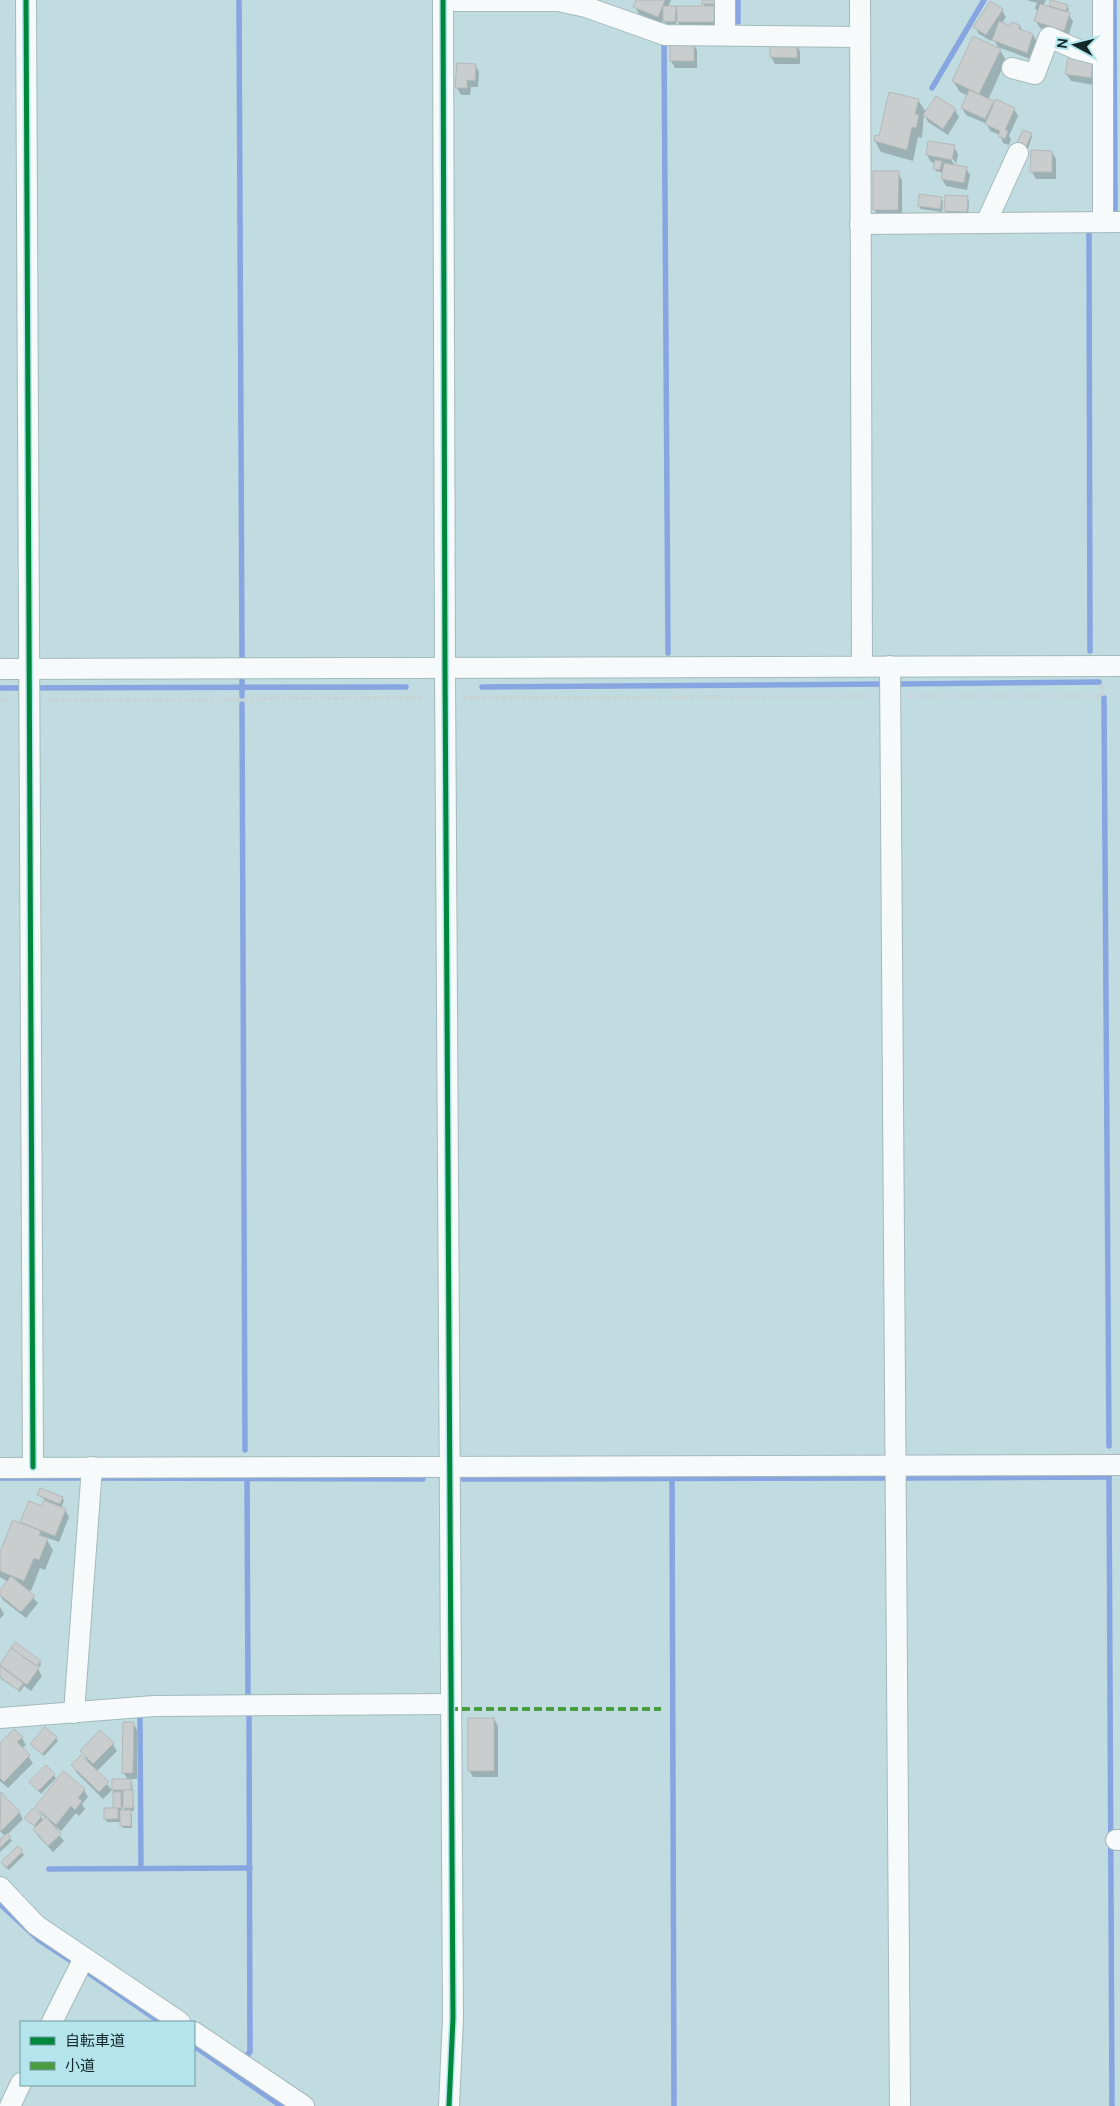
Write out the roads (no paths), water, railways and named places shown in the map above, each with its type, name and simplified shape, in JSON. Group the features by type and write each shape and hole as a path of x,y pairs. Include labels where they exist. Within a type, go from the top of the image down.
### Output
{"street":[{"path":"26,0 33,1467"},
{"path":"449,2106 453,2018 443,0 558,0 586,7 664,35 860,37"},
{"path":"725,0 725,35"},
{"path":"860,0 862,666"},
{"path":"860,224 1112,222 1103,56 1102,0"},
{"path":"1012,68 1035,74 1049,37 1076,49 1103,56"},
{"path":"986,223 1018,153"},
{"path":"0,669 28,687 445,669 890,666 1116,675"},
{"path":"890,666 900,2106"},
{"path":"0,1468 1120,1465"},
{"path":"74,1713 92,1467"},
{"path":"0,1720 154,1706 450,1704"},
{"path":"0,1887 36,1925 178,2021"},
{"path":"52,2021 84,1958"},
{"path":"195,2033 304,2106"},
{"path":"10,2106 20,2085"}],"waterway":[{"path":"239,0 242,657"},
{"path":"738,0 738,22"},
{"path":"932,88 984,0"},
{"path":"1114,0 1115,210"},
{"path":"664,44 668,653"},
{"path":"1089,232 1090,651"},
{"path":"242,679 242,696"},
{"path":"901,684 1099,682"},
{"path":"482,687 886,684"},
{"path":"0,688 406,687"},
{"path":"1104,698 1109,1446"},
{"path":"242,704 245,1450"},
{"path":"1109,1476 1112,2106"},
{"path":"906,1478 1109,1477"},
{"path":"0,1478 85,1478"},
{"path":"101,1478 423,1479"},
{"path":"247,1478 248,1697"},
{"path":"672,1478 674,2106"},
{"path":"463,1479 884,1478"},
{"path":"248,2059 247,2055 250,2052 249,1715"},
{"path":"140,1719 141,1868"},
{"path":"49,1869 250,1868"},
{"path":"0,1904 39,1940 74,1963"},
{"path":"87,1972 159,2021"},
{"path":"195,2047 281,2106"}]}
